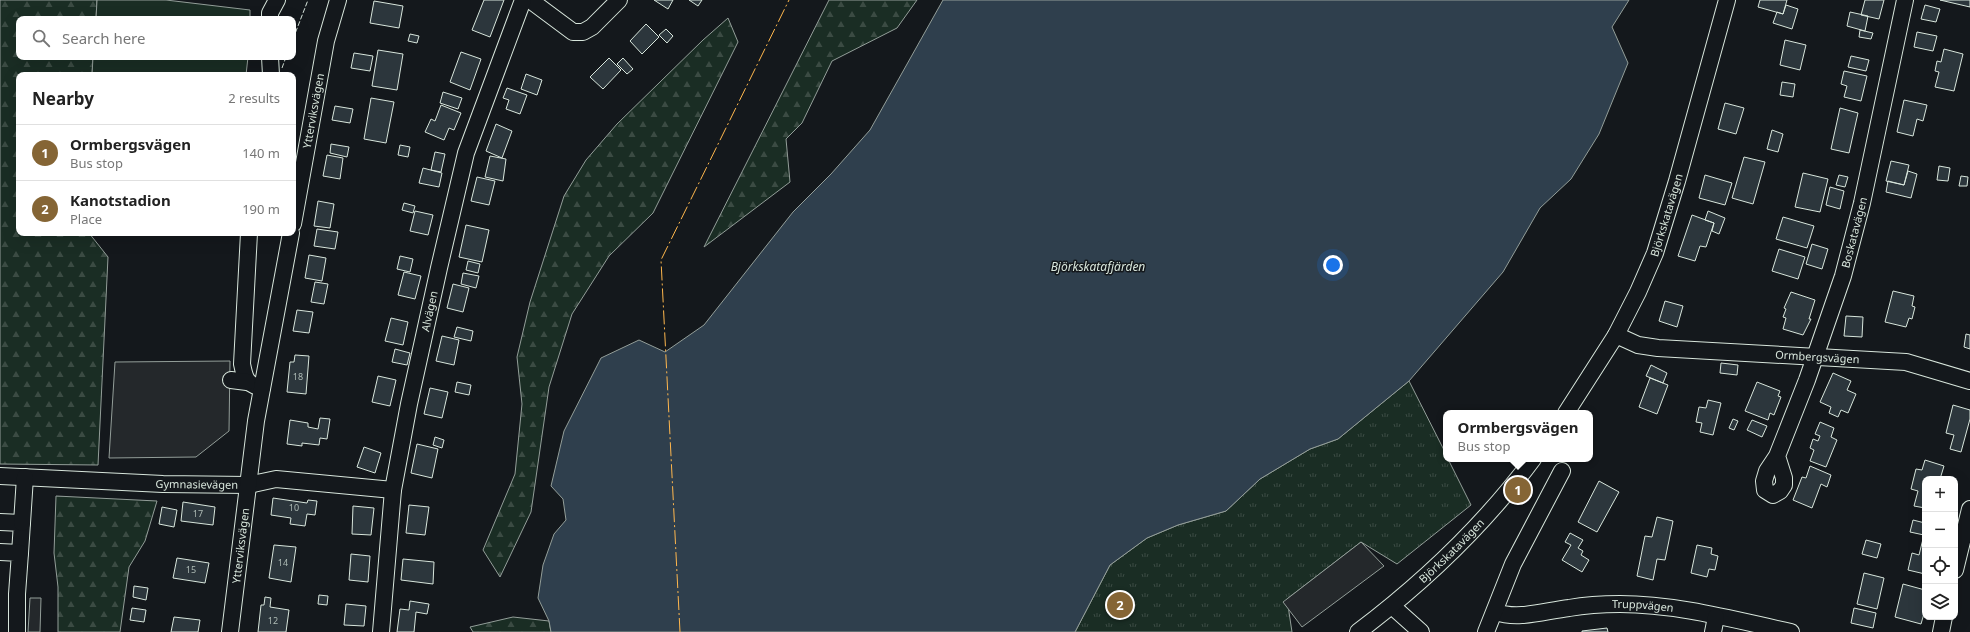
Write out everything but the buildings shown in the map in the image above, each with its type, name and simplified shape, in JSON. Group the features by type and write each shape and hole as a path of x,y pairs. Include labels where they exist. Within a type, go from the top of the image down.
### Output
{"street":[{"path":"270,16 270,13 277,0"},
{"name":"Ytterviksvägen","path":"296,207 326,41 338,0"},
{"name":"Alvägen","path":"381,632 393,490 409,404 466,153 524,0"},
{"path":"530,0 573,32 583,32 592,27 619,0"},
{"name":"Björkskatavägen","path":"1568,410 1616,335 1638,292 1655,253 1677,181 1727,0"},
{"name":"Boskatavägen","path":"1777,456 1843,276 1858,217 1905,0"},
{"name":"Ytterviksvägen","path":"249,236 242,364 255,385"},
{"name":"Ytterviksvägen","path":"230,632 248,485 255,385 290,236"},
{"name":"Ormbergsvägen","path":"1616,335 1638,345 1658,348 1906,362 1970,381"},
{"path":"231,380 255,385"},
{"name":"Björkskatavägen","path":"1358,632 1392,606 1470,534 1530,462"},
{"path":"1486,632 1514,564 1562,471"},
{"name":"Gymnasievägen","path":"0,476 163,484 248,485 276,479 393,490"},
{"path":"17,632 17,594 25,477"},
{"path":"1958,558 1970,509"},
{"path":"0,522 22,523"},
{"path":"0,552 20,553"},
{"name":"Truppvägen","path":"1494,612 1507,616 1517,616 1568,608 1622,604 1655,607 1715,624 1791,632"},
{"path":"1392,606 1421,632"},
{"path":"1941,632 1943,620"}],"green space":[{"path":"0,0 97,0 96,16 16,16 16,60 93,60 92,72 16,72 16,236 91,236 108,257 98,465 0,464"},
{"path":"97,0 166,0 250,10 250,16 96,16"},
{"path":"829,0 917,0 897,28 832,61 802,123 786,139 790,182 704,247"},
{"path":"728,18 738,42 653,213 609,256 572,314 549,387 531,512 500,577 483,550 515,474 522,404 517,357 530,302 564,196 586,160 617,124 703,40"},
{"path":"93,60 248,60 246,72 92,72"},
{"path":"1409,381 1443,448 1443,462 1450,462 1471,505 1397,564 1361,542 1287,599 1292,632 1075,632 1110,565 1147,538 1178,525 1226,511 1260,479 1310,449 1338,439"},
{"path":"56,496 157,501 145,541 129,567 120,632 58,632 58,587 54,553"},
{"path":"513,617 549,621 551,632 473,632 470,627"}],"shaded area":[{"path":"230,361 229,431 196,457 109,458 115,362"},
{"path":"1361,542 1384,566 1302,627 1283,602"},
{"path":"30,598 41,598 40,632 28,632"}],"water":[{"name":"Björkskatafjärden","path":"943,0 1629,0 1612,27 1628,63 1599,134 1571,179 1540,208 1503,272 1409,381 1338,439 1310,449 1260,479 1226,511 1178,525 1147,538 1110,565 1075,632 551,632 549,621 538,598 543,565 554,534 566,520 563,499 551,486 564,431 601,358 639,340 665,352 704,325 793,212 831,174 870,130"}],"fence":[{"path":"296,31 308,0"},
{"path":"282,68 285,60"}],"power":[{"path":"680,632 661,260 789,0"}],"place":[{"name":"Ormbergsvägen","path":"1518,490"},
{"name":"Kanotstadion","path":"1120,605"}]}
